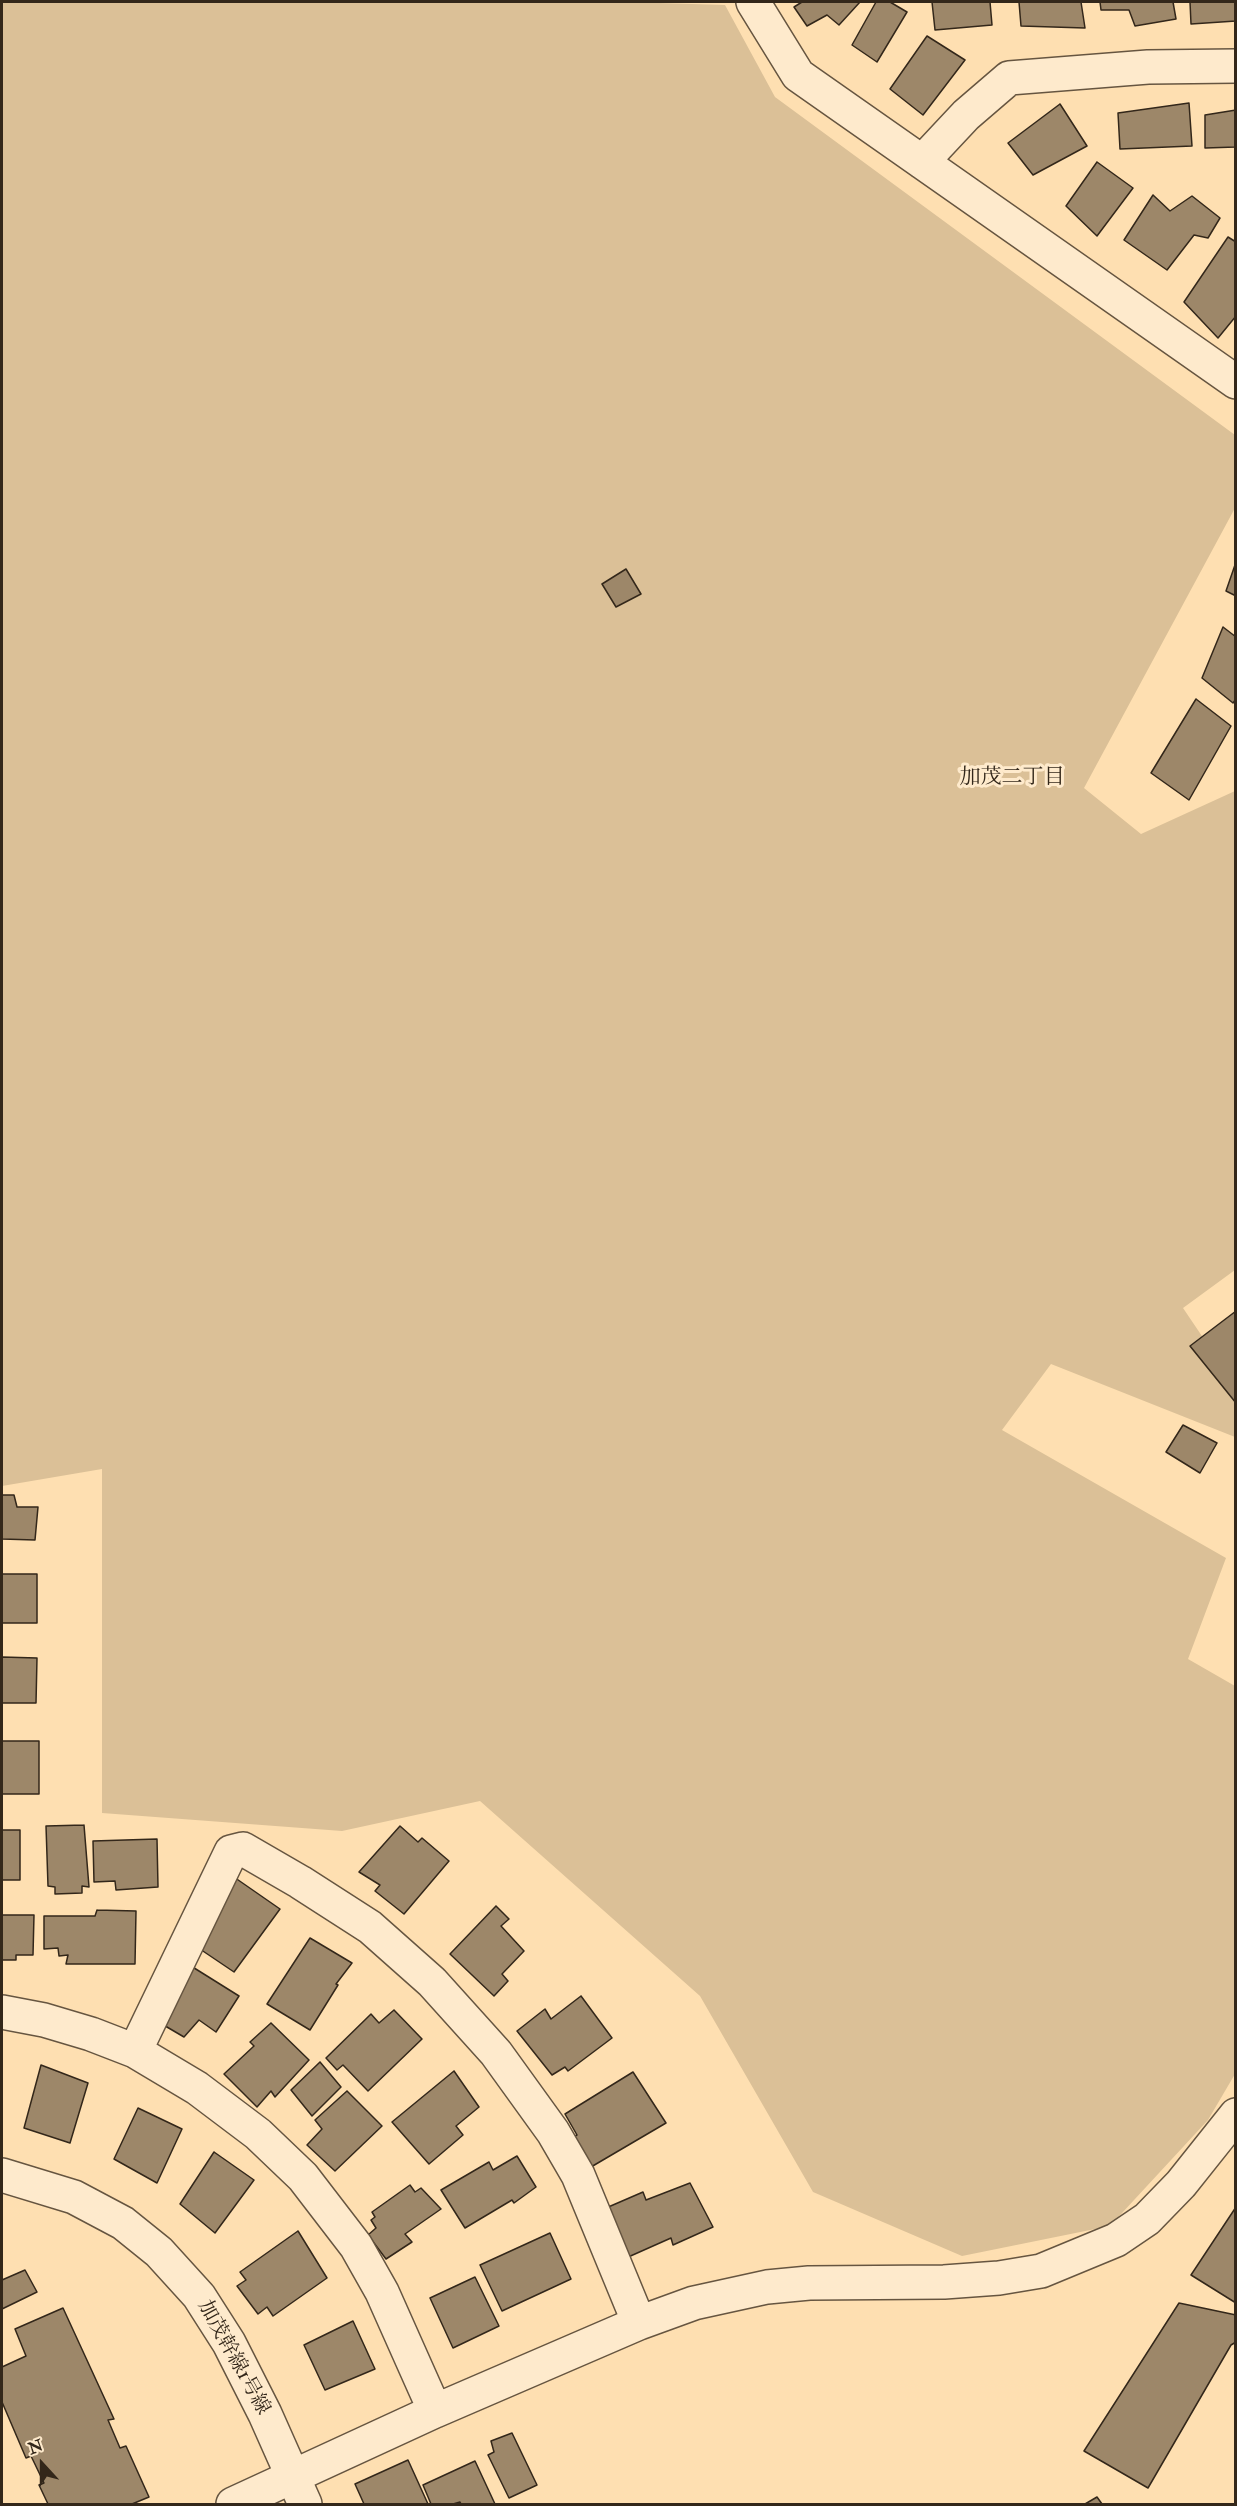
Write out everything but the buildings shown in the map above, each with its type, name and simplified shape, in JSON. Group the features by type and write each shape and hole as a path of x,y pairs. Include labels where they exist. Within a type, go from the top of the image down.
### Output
{"street":[{"path":"753,2 798,75 1236,382"},
{"path":"922,162 966,115 1009,78 1148,67 1236,66"},
{"path":"135,2051 231,1852 243,1849 300,1882 377,1933 432,1982 496,2053 553,2132 578,2175 639,2323"},
{"path":"2,2012 44,2020 92,2034 135,2051 197,2088 258,2134 303,2177 356,2246 382,2292 435,2411"},
{"path":"232,2505 299,2490 435,2411 639,2323 694,2303 767,2288 809,2283 944,2282 999,2278 1041,2271 1116,2240 1147,2219 1181,2184 1236,2115"},
{"name":"加茂幹線1号線","path":"2,2175 74,2197 123,2223 159,2252 199,2296 229,2343 265,2414 299,2490"}],"shaded area":[{"path":"2,2 626,2 725,5 775,97 1235,435 1235,508 1084,788 1141,834 1235,791 1235,1270 1183,1308 1235,1385 1235,1437 1051,1364 1002,1430 1226,1558 1188,1659 1235,1686 1235,2074 1208,2120 1110,2226 962,2256 813,2192 700,1996 480,1801 342,1831 102,1813 102,1469 2,1486"}],"district":[{"name":"加茂二丁目","path":"1012,778"}]}
